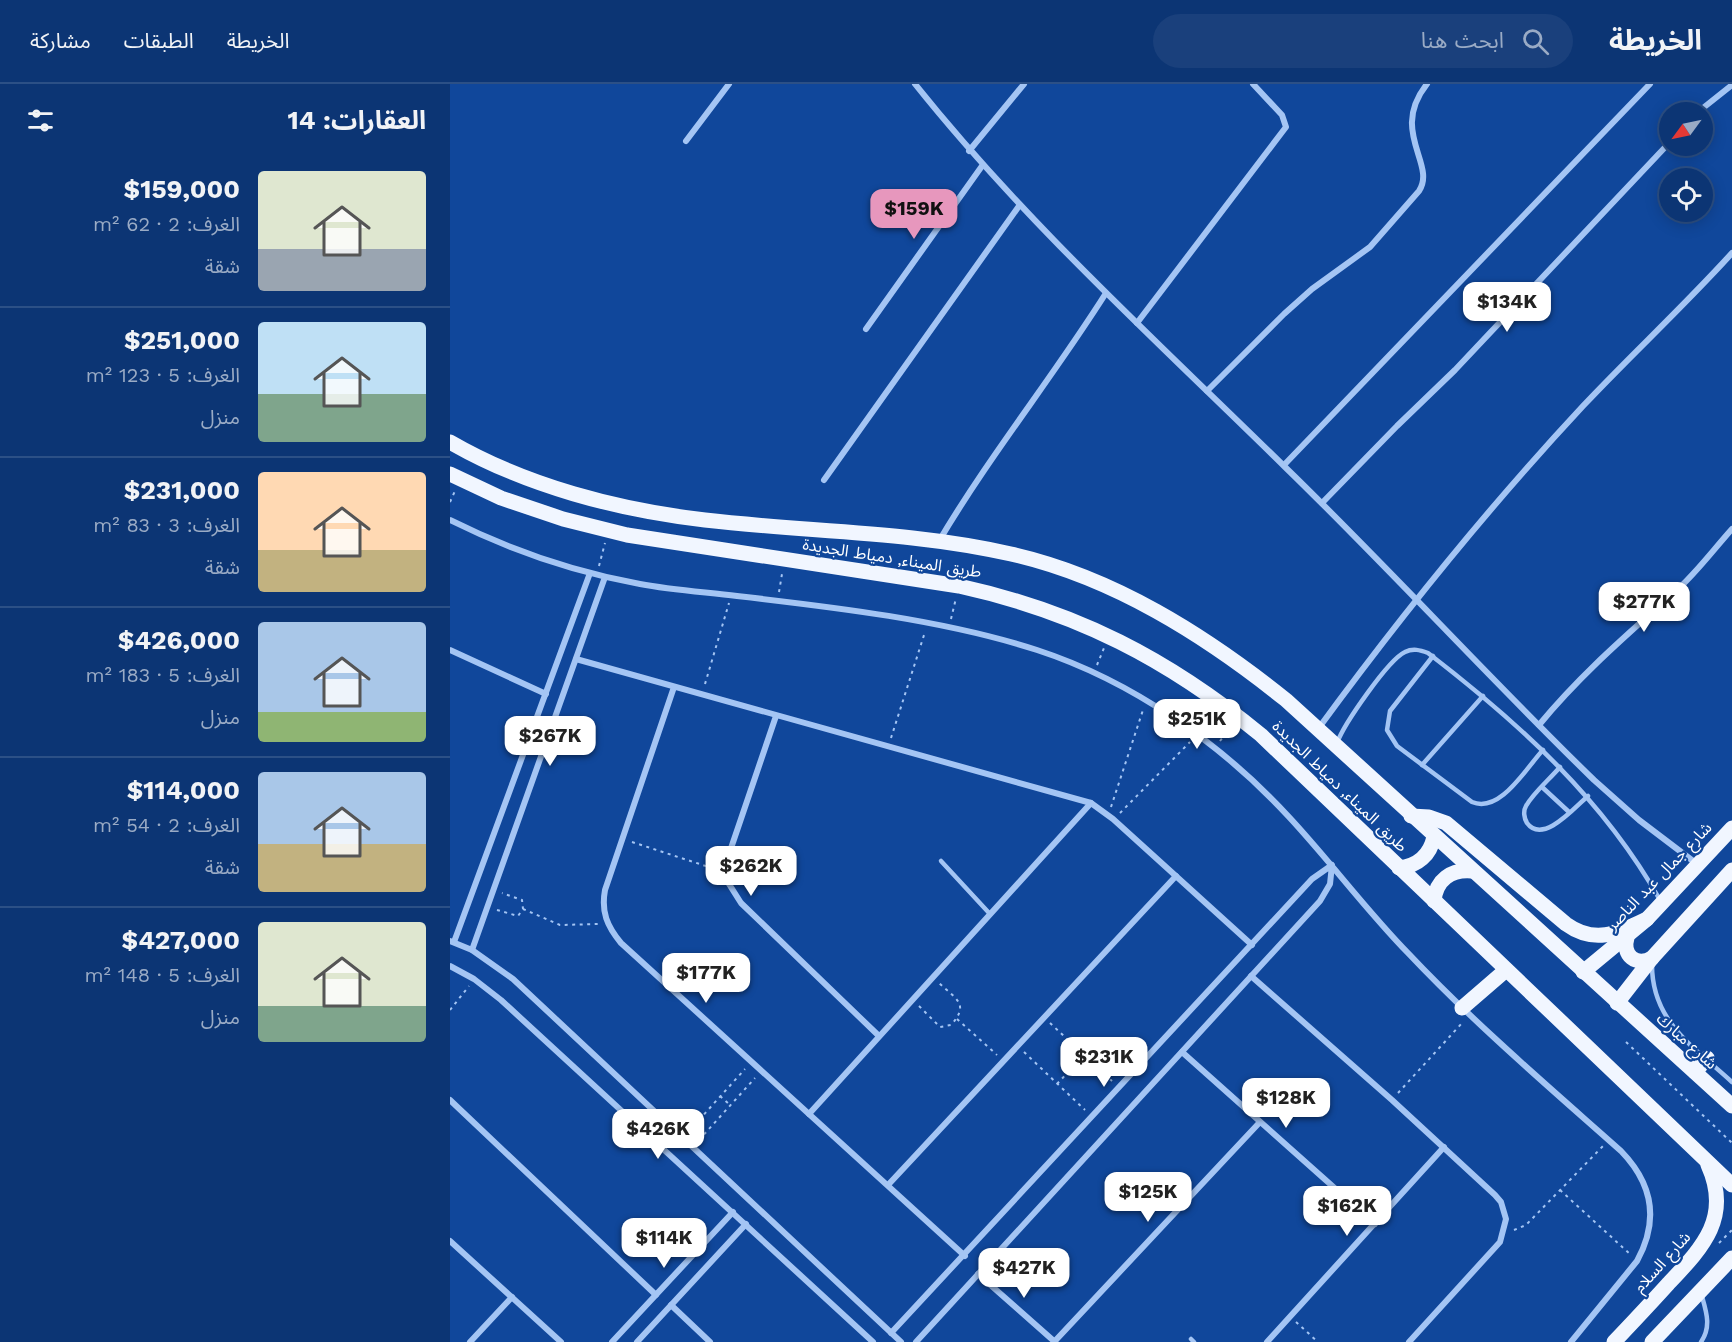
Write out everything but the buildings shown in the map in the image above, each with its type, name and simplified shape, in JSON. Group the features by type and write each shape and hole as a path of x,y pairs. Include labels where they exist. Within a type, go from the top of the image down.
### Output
{"main road":[{"name":"طريق الميناء, دمياط الجديدة","path":"450,442 516,474 577,494 640,509 704,520 938,541 1012,554 1111,588 1157,612 1237,661 1286,699 1617,1003"},
{"name":"طريق الميناء, دمياط الجديدة","path":"450,474 501,498 563,519 608,530 959,586 1054,612 1109,635 1184,676 1239,717 1707,1162"},
{"path":"1411,816 1429,817 1446,823 1566,924 1581,933 1608,936 1647,919"},
{"name":"شارع جمال عبد الناصر","path":"1583,972 1627,938 1647,919 1732,828"},
{"path":"1399,868 1413,865 1425,856 1434,837"},
{"path":"1617,1003 1652,958 1732,870"},
{"path":"1434,901 1442,879 1456,871 1472,871"},
{"path":"1627,938 1625,949 1631,958 1642,962 1652,958"},
{"path":"1466,1011 1506,970"},
{"name":"شارع مبارك","path":"1617,1003 1732,1106"},
{"path":"1695,1072 1707,1058"},
{"path":"1707,1162 1732,1185"},
{"name":"شارع السلام","path":"1614,1342 1696,1253 1710,1233 1717,1197 1707,1162"},
{"path":"1652,1342 1732,1258"}],"street":[{"path":"686,141 729,84"},
{"path":"915,84 982,166 1106,293 1284,465 1625,808 1698,864"},
{"path":"969,151 1024,84"},
{"path":"1137,323 1286,126 1282,115 1252,84"},
{"path":"1207,391 1312,289 1370,247 1419,191 1425,176 1413,144 1411,120 1413,107 1427,84"},
{"path":"1284,465 1650,84"},
{"path":"1711,102 1732,85"},
{"path":"1322,503 1455,370 1659,154"},
{"path":"866,328 982,166"},
{"path":"824,480 1019,206"},
{"path":"1318,729 1417,598 1575,415 1732,253"},
{"path":"938,541 964,498 1074,344 1106,293"},
{"path":"450,520 501,544 605,577 684,591 777,601 949,628 1040,651 1094,674 1146,702 1215,748 1256,783 1401,946 1466,1011 1634,1164 1649,1195 1650,1229 1637,1261 1571,1342"},
{"path":"1539,724 1571,686 1614,644 1678,590 1732,529"},
{"path":"594,574 452,941 472,950 513,979 901,1342"},
{"path":"472,950 605,577"},
{"path":"450,650 546,694"},
{"path":"576,659 701,696 1091,803 1111,817 1252,945"},
{"path":"674,687 605,890 603,902 607,924 621,943 965,1256"},
{"path":"776,716 727,860 726,873 734,894 741,903 879,1036"},
{"path":"809,1114 1091,803"},
{"path":"891,1333 1120,1089 1312,879 1332,866"},
{"path":"916,1342 1326,893 1332,866"},
{"path":"888,1185 1176,876"},
{"path":"450,966 495,994 873,1342"},
{"path":"1251,976 1444,1147 1501,1202 1505,1210 1506,1228 1500,1242 1409,1342"},
{"path":"1182,1052 1374,1224"},
{"path":"450,1100 656,1295"},
{"path":"978,1275 1055,1342 1260,1122"},
{"path":"1267,1342 1444,1147"},
{"path":"612,1342 733,1212"},
{"path":"637,1342 746,1224"},
{"path":"450,1241 561,1342"},
{"path":"470,1342 512,1297"},
{"path":"671,1305 710,1342"}],"lane":[{"path":"1336,746 1349,719 1398,656 1416,650 1433,657 1483,696 1543,750 1588,796 1628,848 1662,903"},
{"path":"1433,657 1390,711 1387,723 1392,741 1472,802 1489,805 1499,800 1543,750"},
{"path":"1422,765 1483,696"},
{"path":"1560,767 1524,810 1529,825 1543,831 1588,796"},
{"path":"1542,788 1569,812"},
{"path":"941,861 990,914"},
{"path":"1652,958 1654,989 1662,1011 1677,1031 1732,1082"},
{"path":"1701,1290 1708,1317 1707,1330 1701,1342"}],"path":[{"path":"594,574 608,530"},
{"path":"777,601 785,559"},
{"path":"949,628 959,586"},
{"path":"701,696 731,595"},
{"path":"888,747 928,625"},
{"path":"1094,674 1109,635"},
{"path":"1111,817 1146,702"},
{"path":"1215,748 1239,717"},
{"path":"1111,817 1196,735"},
{"path":"622,839 726,873"},
{"path":"487,908 518,916 523,909 522,900 493,890"},
{"path":"523,909 560,925 607,924"},
{"path":"912,1000 940,1027 951,1025 957,1019 962,1008 960,1003 933,977"},
{"path":"450,1010 474,979"},
{"path":"1392,1100 1466,1011"},
{"path":"1044,1017 1120,1089"},
{"path":"957,1019 1003,1061"},
{"path":"1626,1042 1732,1143"},
{"path":"1017,1046 1093,1118"},
{"path":"1057,1084 1084,1055"},
{"path":"682,1138 751,1062"},
{"path":"692,1148 761,1071"},
{"path":"720,1096 730,1105"},
{"path":"1506,1228 1517,1230 1526,1225 1609,1140"},
{"path":"1560,1190 1637,1261"},
{"path":"1290,1316 1318,1342"}]}
